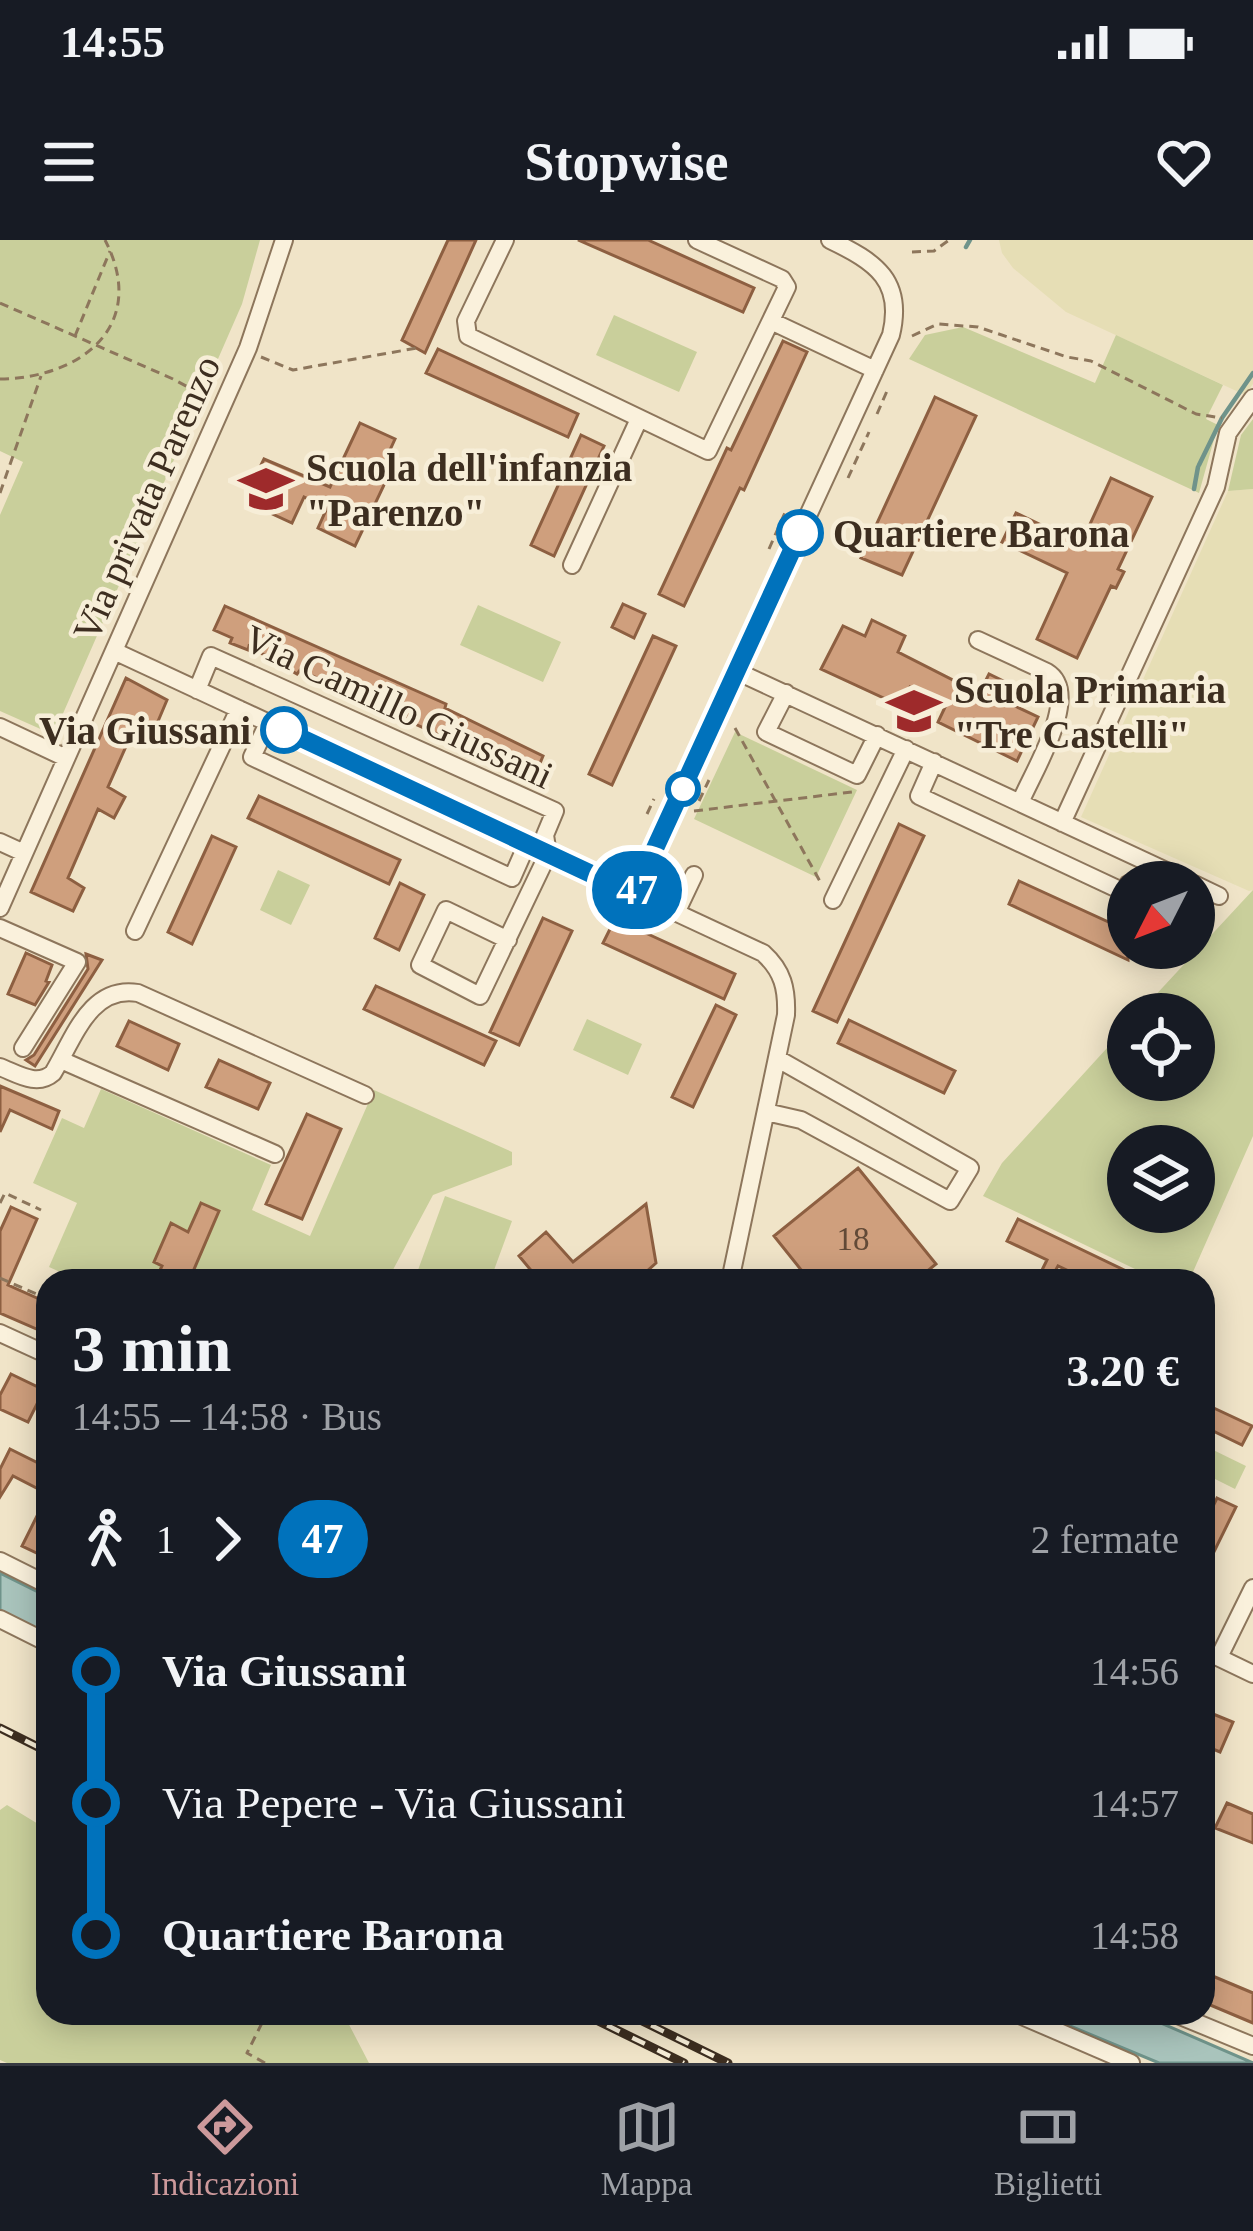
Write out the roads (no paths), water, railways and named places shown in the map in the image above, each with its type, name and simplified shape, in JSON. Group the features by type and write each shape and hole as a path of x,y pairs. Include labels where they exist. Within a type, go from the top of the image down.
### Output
{"street":[{"name":"Via privata Parenzo","path":"0,908 248,348 282,240"},
{"path":"505,240 466,321 466,334 708,451 787,287 784,280 697,240"},
{"path":"634,894 874,370 896,312 889,284 866,260 830,240"},
{"path":"773,322 874,370"},
{"path":"1062,823 1216,487 1228,433 1253,398"},
{"path":"572,566 639,419"},
{"path":"978,640 1047,672 1057,678 1060,688 1061,707 1020,803"},
{"name":"Via Camillo Giussani","path":"114,651 763,953 785,986 786,1015 778,1059"},
{"name":"Via Camillo Giussani","path":"196,690 211,656 555,811 544,835 548,854 508,940 481,996 421,965 446,910 508,940"},
{"path":"736,671 1142,860"},
{"path":"786,693 766,732 857,776 877,735"},
{"name":"Via Camillo Giussani","path":"135,931 239,710"},
{"name":"Via Camillo Giussani","path":"268,723 252,757 512,878 527,844"},
{"path":"0,727 66,758"},
{"path":"831,898 906,749"},
{"path":"934,762 919,796 1107,884"},
{"path":"0,842 24,854"},
{"path":"676,913 694,875"},
{"path":"1215,894 1219,896"},
{"path":"0,928 77,962 23,1048"},
{"path":"0,1067 35,1080 46,1079 98,1000 121,990 138,993 364,1095"},
{"path":"733,1269 766,1112 778,1059 970,1168 950,1202 801,1120 766,1112"},
{"path":"61,1060 275,1154"},
{"path":"0,1333 36,1350"},
{"path":"0,1561 36,1579"},
{"path":"1215,1648 1253,1588"},
{"path":"0,1619 36,1637"},
{"path":"1215,1656 1253,1674"},
{"path":"1043,2025 1131,2063"},
{"path":"1201,2025 1253,2047"}],"water":[{"path":"0,1573 36,1591 36,1629 0,1610"},
{"path":"1068,2025 1166,2025 1253,2063 1159,2063"}],"waterway":[{"path":"966,247 970,240"},
{"path":"1199,465 1222,418 1253,373"},
{"path":"1194,489 1198,467"}],"railway":[{"path":"0,1728 36,1746"},
{"path":"606,2025 684,2063"},
{"path":"650,2025 728,2063"}],"place":[{"name":"Scuola dell'infanzia \"Parenzo\"","path":"266,489"},
{"name":"Quartiere Barona","path":"800,533"},
{"name":"Scuola Primaria \"Tre Castelli\"","path":"914,711"},
{"name":"Via Giussani","path":"284,730"}]}
